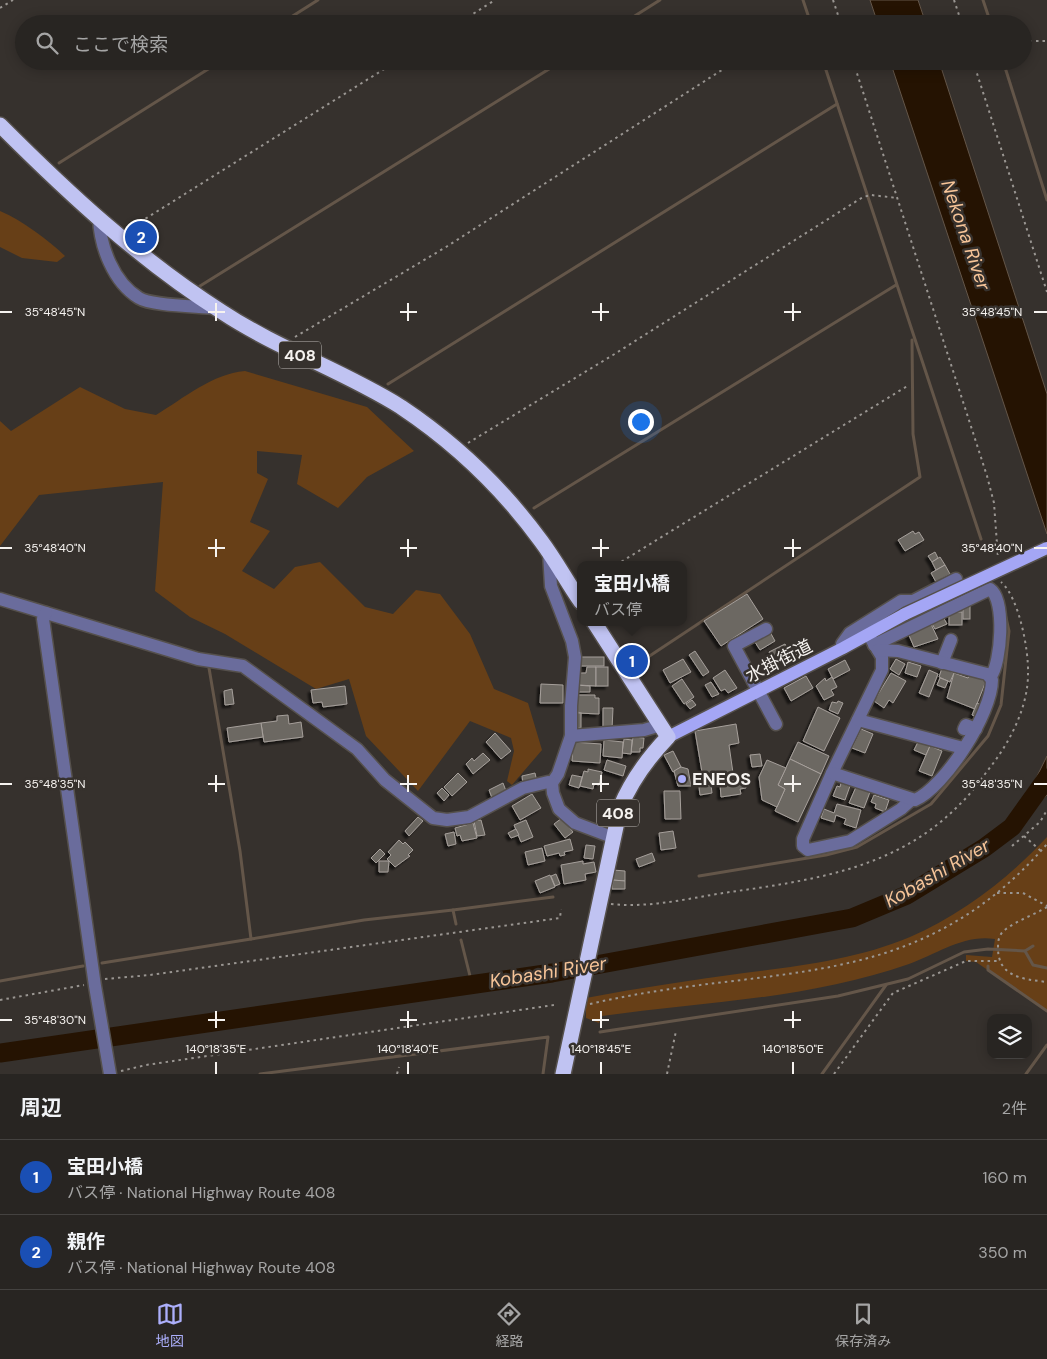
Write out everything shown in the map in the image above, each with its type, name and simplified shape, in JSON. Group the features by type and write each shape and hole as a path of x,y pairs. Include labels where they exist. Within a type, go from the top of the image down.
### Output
{"highway":[{"name":"408","path":"0,125 99,218 173,280 214,308 281,346 399,406 458,451 485,475 513,506 549,553 577,596"},
{"path":"597,626 664,731"},
{"name":"408","path":"563,1074 582,1005 598,903 620,808 629,788 664,731"}],"main road":[{"name":"水掛街道","path":"664,731 759,690 844,648 873,643 905,614 1047,548"}],"street":[{"path":"99,218 101,238 115,274 139,298 169,304 214,308"},
{"path":"549,553 551,586 572,641 575,657 572,685 571,736 561,767 552,783 553,793 559,809 570,818 589,830 612,837"},
{"path":"844,648 842,644 843,639 850,633 901,601 913,601 956,579"},
{"path":"990,590 994,592 1000,613 1001,639 991,676 992,690 970,729 963,748 934,788 919,798 911,800 902,809 850,841 808,850 803,846 803,839 832,773 882,670 882,657 873,643 990,590"},
{"path":"0,600 198,659 243,666 357,749 385,780 433,818 448,820 469,817 523,788 548,782 552,783"},
{"path":"46,613 43,619 95,983 112,1072"},
{"path":"766,629 734,646 776,724"},
{"path":"942,663 951,640"},
{"path":"873,643 888,649 991,676"},
{"path":"858,720 963,748"},
{"path":"571,736 644,730 664,731"},
{"path":"832,773 911,800"}],"path":[{"path":"0,8 13,0"},
{"path":"471,15 495,0"},
{"path":"833,0 838,15"},
{"path":"954,0 959,15"},
{"path":"1032,41 1047,41"},
{"path":"118,235 383,70"},
{"path":"281,346 446,247 722,70"},
{"path":"856,70 989,485 995,509 998,558"},
{"path":"977,70 1047,292"},
{"path":"458,451 472,440 613,356 863,196 897,198"},
{"path":"623,561 909,385"},
{"path":"598,903 649,904 823,878 882,858 936,826 959,805 995,762 1010,736 1026,690 1029,656 1013,598 999,577"},
{"path":"1012,846 1040,822 1047,810"},
{"path":"1024,836 1041,851"},
{"path":"582,1005 625,997 835,968 894,951 935,934 961,919 1018,876 1047,844"},
{"path":"997,893 1023,893 1047,907"},
{"path":"1047,907 1005,930 998,942 999,961 1004,970 1024,979 1047,982"},
{"path":"0,1000 95,983 560,918 561,909"},
{"path":"834,1074 893,993 966,961 999,961"},
{"path":"112,1072 146,1065 554,1005"},
{"path":"667,1074 676,1031"},
{"path":"398,1074 399,1067"}],"shaded area":[{"path":"0,211 34,231 65,256 57,262 22,258 0,247"},
{"path":"245,371 367,407 414,451 367,477 338,508 297,484 302,455 257,451 257,473 268,479 250,522 270,531 242,571 274,589 295,567 320,562 365,607 393,614 416,590 440,594 470,634 494,689 528,703 542,750 512,785 507,781 514,751 511,738 470,721 418,791 366,736 349,679 316,689 225,634 190,617 155,591 163,482 39,495 0,546 0,421 11,431 80,387 125,409 156,415 210,382 233,373"},
{"path":"1047,837 1047,1011 976,962 966,961 966,955 992,957 995,939 984,938 962,942 909,964 833,985 757,998 602,1016 599,1023 586,1018 586,998 665,984 828,961 890,945 929,928 984,894 1017,867"}],"water":[{"path":"870,0 918,0 923,15 875,15"},
{"name":"Nekona River","path":"893,70 942,70 1047,394 1047,534"},
{"path":"1047,756 1047,795 1012,827"}],"building":[{"path":"913,531 915,534 919,532 924,540 905,551 898,540"},
{"path":"935,552 938,558 932,562 928,556"},
{"path":"940,557 945,565 936,570 932,562"},
{"path":"945,565 950,574 936,582 931,573"},
{"path":"747,594 763,619 721,646 704,621"},
{"path":"963,605 970,605 970,619 963,619"},
{"path":"949,612 962,612 962,625 949,625"},
{"path":"942,615 947,624 935,629 930,620"},
{"path":"930,622 938,639 914,647 908,633"},
{"path":"769,630 775,641 760,650 753,639"},
{"path":"800,643 804,651 794,656 790,647"},
{"path":"785,644 794,656 789,658 787,653 773,660 769,652"},
{"path":"695,651 709,672 703,676 689,655"},
{"path":"580,657 604,657 604,666 580,666"},
{"path":"683,659 691,672 670,683 663,670"},
{"path":"896,659 905,664 899,675 890,669"},
{"path":"845,660 850,670 833,679 828,669"},
{"path":"908,662 921,666 917,677 905,673"},
{"path":"587,667 596,667 596,686 578,685 578,673 586,673"},
{"path":"596,667 608,667 608,686 596,686"},
{"path":"942,668 954,673 950,682 939,677"},
{"path":"725,670 737,688 728,693 725,689 721,691 713,678"},
{"path":"929,670 938,674 929,697 919,693"},
{"path":"891,673 906,681 893,703 889,700 884,708 874,701"},
{"path":"954,673 968,678 970,675 986,681 975,709 947,698"},
{"path":"806,676 813,688 791,701 784,688"},
{"path":"832,677 837,687 831,690 834,695 824,700 816,686 825,678 826,681"},
{"path":"940,678 948,681 945,688 937,685"},
{"path":"682,679 694,697 684,704 672,686"},
{"path":"711,682 719,694 712,697 705,685"},
{"path":"541,684 563,685 563,703 540,703"},
{"path":"575,685 590,686 590,692 575,692"},
{"path":"345,686 347,704 323,707 322,702 313,703 311,690"},
{"path":"232,689 234,704 225,705 224,691"},
{"path":"575,695 595,695 595,698 599,698 599,714 578,713"},
{"path":"692,700 696,705 690,709 686,704"},
{"path":"838,701 843,703 838,714 829,710 832,702 837,703"},
{"path":"977,703 983,706 979,718 972,715"},
{"path":"818,707 840,718 824,751 803,741"},
{"path":"603,708 613,708 612,729 603,729"},
{"path":"574,713 581,713 581,728 574,728"},
{"path":"288,715 289,724 301,722 303,737 264,742 261,723 277,721 277,716"},
{"path":"261,723 263,737 229,742 227,728"},
{"path":"736,724 739,743 729,745 733,773 703,778 695,731"},
{"path":"861,729 873,734 865,753 852,748"},
{"path":"495,733 511,751 501,759 486,742"},
{"path":"633,737 644,738 643,748 640,748 640,752 631,752"},
{"path":"624,739 632,740 631,754 622,753"},
{"path":"604,740 623,742 622,758 603,756"},
{"path":"573,742 601,744 600,763 572,761"},
{"path":"798,742 829,756 821,774 790,759"},
{"path":"918,742 930,746 926,755 914,750"},
{"path":"930,746 942,751 932,776 919,771"},
{"path":"673,751 681,767 673,772 664,755"},
{"path":"483,753 490,760 473,774 466,764 472,758 474,761"},
{"path":"760,754 762,766 752,767 750,755"},
{"path":"790,759 821,774 798,822 775,811 785,789 778,785"},
{"path":"607,760 626,766 623,776 604,770"},
{"path":"767,760 786,768 778,785 785,789 777,807 762,800 759,777"},
{"path":"681,767 688,769 691,786 678,786 674,771"},
{"path":"588,769 602,772 599,785 594,784 593,789 580,786 584,771 588,772"},
{"path":"458,773 467,782 452,796 444,787"},
{"path":"535,773 537,782 523,784 522,776"},
{"path":"572,775 582,777 579,788 569,785"},
{"path":"744,778 746,788 740,789 741,794 721,797 720,784"},
{"path":"503,783 506,791 492,798 489,790"},
{"path":"841,783 850,786 845,800 833,796 837,786 840,787"},
{"path":"711,785 712,793 700,795 699,787"},
{"path":"856,787 870,792 864,808 849,803"},
{"path":"442,788 449,795 444,801 437,793"},
{"path":"664,791 680,791 681,819 665,819"},
{"path":"532,794 541,808 520,820 512,806"},
{"path":"874,795 889,800 885,812 875,808 876,804 871,802"},
{"path":"837,804 861,810 856,828 844,824 846,819 836,815 834,822 821,818 824,809 834,813"},
{"path":"418,817 423,821 409,836 405,831"},
{"path":"562,818 573,832 565,838 554,824"},
{"path":"481,820 485,835 477,836 474,821"},
{"path":"526,820 533,837 521,842 514,825"},
{"path":"473,823 477,838 462,841 460,835 457,836 455,828"},
{"path":"516,829 519,835 511,838 508,833"},
{"path":"673,831 676,848 661,850 659,833"},
{"path":"454,832 456,844 448,846 445,834"},
{"path":"570,839 573,850 564,852 565,855 560,856 559,853 547,856 544,846"},
{"path":"399,840 403,844 405,842 413,850 408,855 410,856 395,867 387,859 391,855 388,852"},
{"path":"586,845 595,846 593,859 584,858"},
{"path":"542,848 545,861 528,865 525,852"},
{"path":"380,849 385,854 376,863 371,858"},
{"path":"652,853 655,861 639,867 636,859"},
{"path":"379,861 389,861 388,872 379,872"},
{"path":"583,861 583,864 594,862 596,872 585,874 586,880 564,884 561,865"},
{"path":"613,870 625,871 625,881 611,880"},
{"path":"556,874 560,884 555,886 551,876"},
{"path":"550,875 555,887 540,893 535,881"},
{"path":"613,880 625,881 625,889 612,889"}],"waterway":[{"path":"294,15 318,0"},
{"path":"636,15 660,0"},
{"path":"803,0 808,15"},
{"path":"983,0 988,15"},
{"path":"59,163 207,70"},
{"path":"200,286 548,70"},
{"path":"826,70 981,539"},
{"path":"1006,70 1047,200"},
{"path":"388,384 837,104"},
{"path":"534,508 896,285"},
{"path":"642,661 920,477 913,434 912,340"},
{"path":"699,876 826,855 857,847 931,804 988,736 1001,705 1009,631 1005,613"},
{"path":"209,668 240,851 251,939 364,920 453,910 456,924"},
{"name":"Kobashi River","path":"0,1053 552,973 852,918 907,895 984,848 1012,827 1047,778"},
{"path":"453,910 553,897"},
{"path":"102,963 251,939"},
{"path":"461,940 472,984"},
{"path":"600,1032 838,996 908,979 964,952 988,949 1025,951 1033,946"},
{"path":"1025,951 1033,965 1047,968"},
{"path":"0,981 83,966"},
{"path":"988,966 988,970 1047,1011"},
{"path":"822,1074 886,985"},
{"path":"260,1074 548,1037 543,1074"},
{"path":"1026,1074 1047,1045"}],"place":[{"name":"親作","path":"141,237"},
{"name":"宝田小橋","path":"632,661"},
{"name":"ENEOS","path":"682,779"}]}
